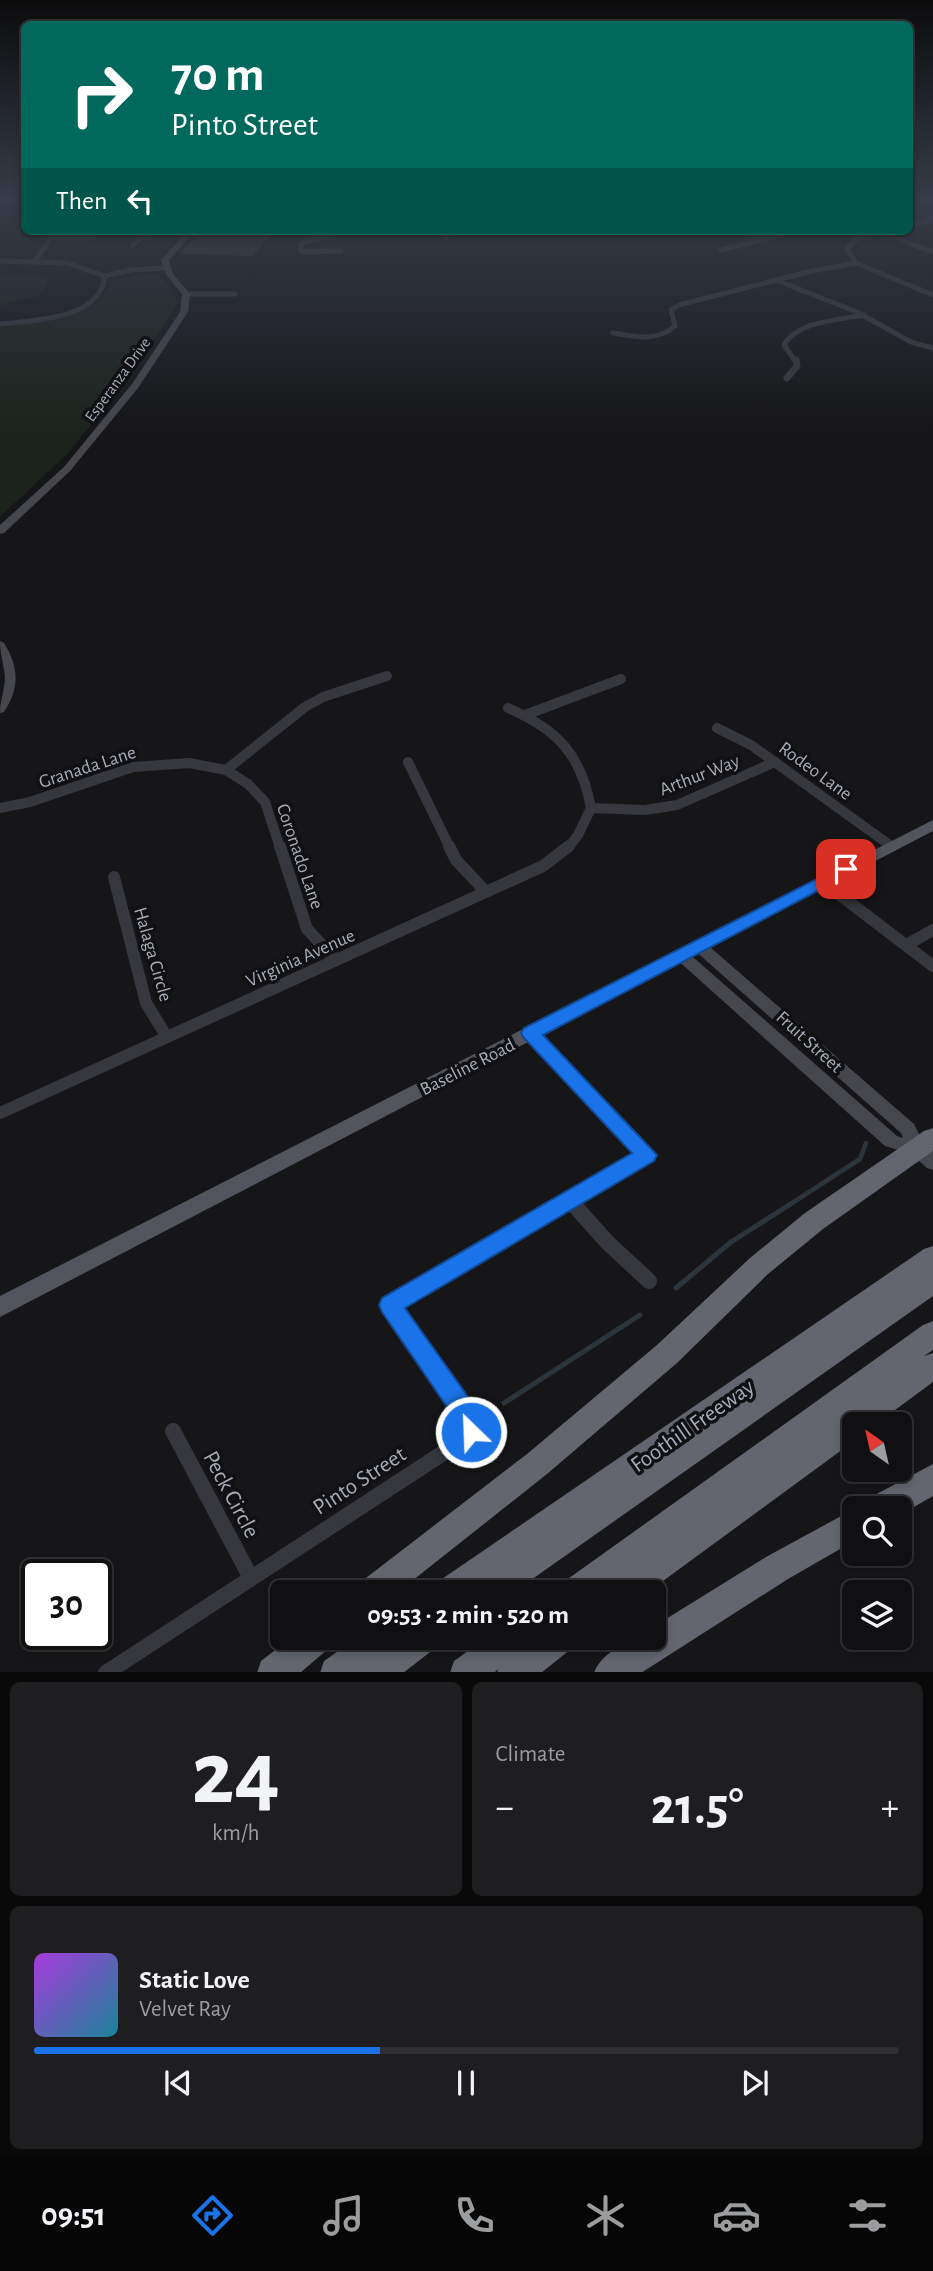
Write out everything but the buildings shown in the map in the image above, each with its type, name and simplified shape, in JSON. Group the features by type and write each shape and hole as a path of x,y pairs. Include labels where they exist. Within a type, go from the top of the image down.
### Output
{"highway":[{"path":"388,1580 537,1464 667,1354 759,1266 814,1221 928,1150"},
{"name":"Foothill Freeway","path":"467,1580 933,1257"},
{"path":"505,1580 933,1281"},
{"path":"593,1580 933,1334"},
{"path":"639,1580 933,1366"},
{"path":"903,1496 933,1479"},
{"path":"610,1672 842,1531"},
{"path":"273,1672 301,1650"},
{"path":"336,1672 368,1650"},
{"path":"374,1672 406,1650"},
{"path":"466,1672 496,1650"},
{"path":"513,1672 543,1650"}],"main road":[{"path":"173,277 186,294"},
{"name":"Esperanza Drive","path":"0,531 67,469 135,386 184,312 186,294"},
{"path":"0,645 12,675 11,687 0,709"},
{"name":"Baseline Road","path":"0,1307 933,825"},
{"name":"Fruit Street","path":"698,945 908,1129 928,1150"},
{"name":"Fruit Street","path":"680,954 891,1141 928,1150"}],"street":[{"path":"0,324 62,314 91,303 101,296 106,286 105,277"},
{"path":"613,333 640,337 668,332 675,326 671,310 674,307 790,277"},
{"path":"890,277 933,295"},
{"path":"776,280 864,315 911,342 933,348"},
{"path":"186,294 235,294"},
{"path":"787,378 797,366 797,361 784,345 789,336 811,326 864,315"},
{"path":"226,770 305,707 387,676"},
{"path":"525,715 621,679"},
{"path":"508,708 525,715 555,734 587,783 591,808"},
{"name":"Rodeo Lane","path":"717,728 751,745 891,846"},
{"path":"408,762 456,860 486,892"},
{"name":"Arthur Way","path":"591,808 640,811 666,807 775,762"},
{"name":"Granada Lane","path":"0,808 30,802 133,767 189,763 226,770"},
{"name":"Coronado Lane","path":"226,770 248,784 265,802 307,929 336,960"},
{"name":"Virginia Avenue","path":"0,1113 486,892 566,852 582,833 591,808"},
{"name":"Halaga Circle","path":"114,877 146,1003 167,1037"},
{"path":"823,881 933,966"},
{"path":"906,945 933,930"},
{"name":"Pinto Street","path":"106,1672 471,1432 469,1419 390,1305 647,1155 530,1033"},
{"path":"570,1200 607,1242 649,1281"},
{"name":"Peck Circle","path":"173,1431 251,1578"}],"shaded area":[{"path":"0,277 46,277 48,283 40,295 0,305"},
{"path":"161,277 170,286 178,302 133,373 69,452 0,517 0,326 65,316 82,310 96,303 106,292 111,279"}],"waterway":[{"path":"786,1207 860,1159 866,1143"},
{"path":"676,1288 731,1242 789,1205"},
{"path":"504,1403 640,1315"}],"route":[{"path":"471,1432 469,1419 390,1305 647,1155 530,1033 846,869"}]}
